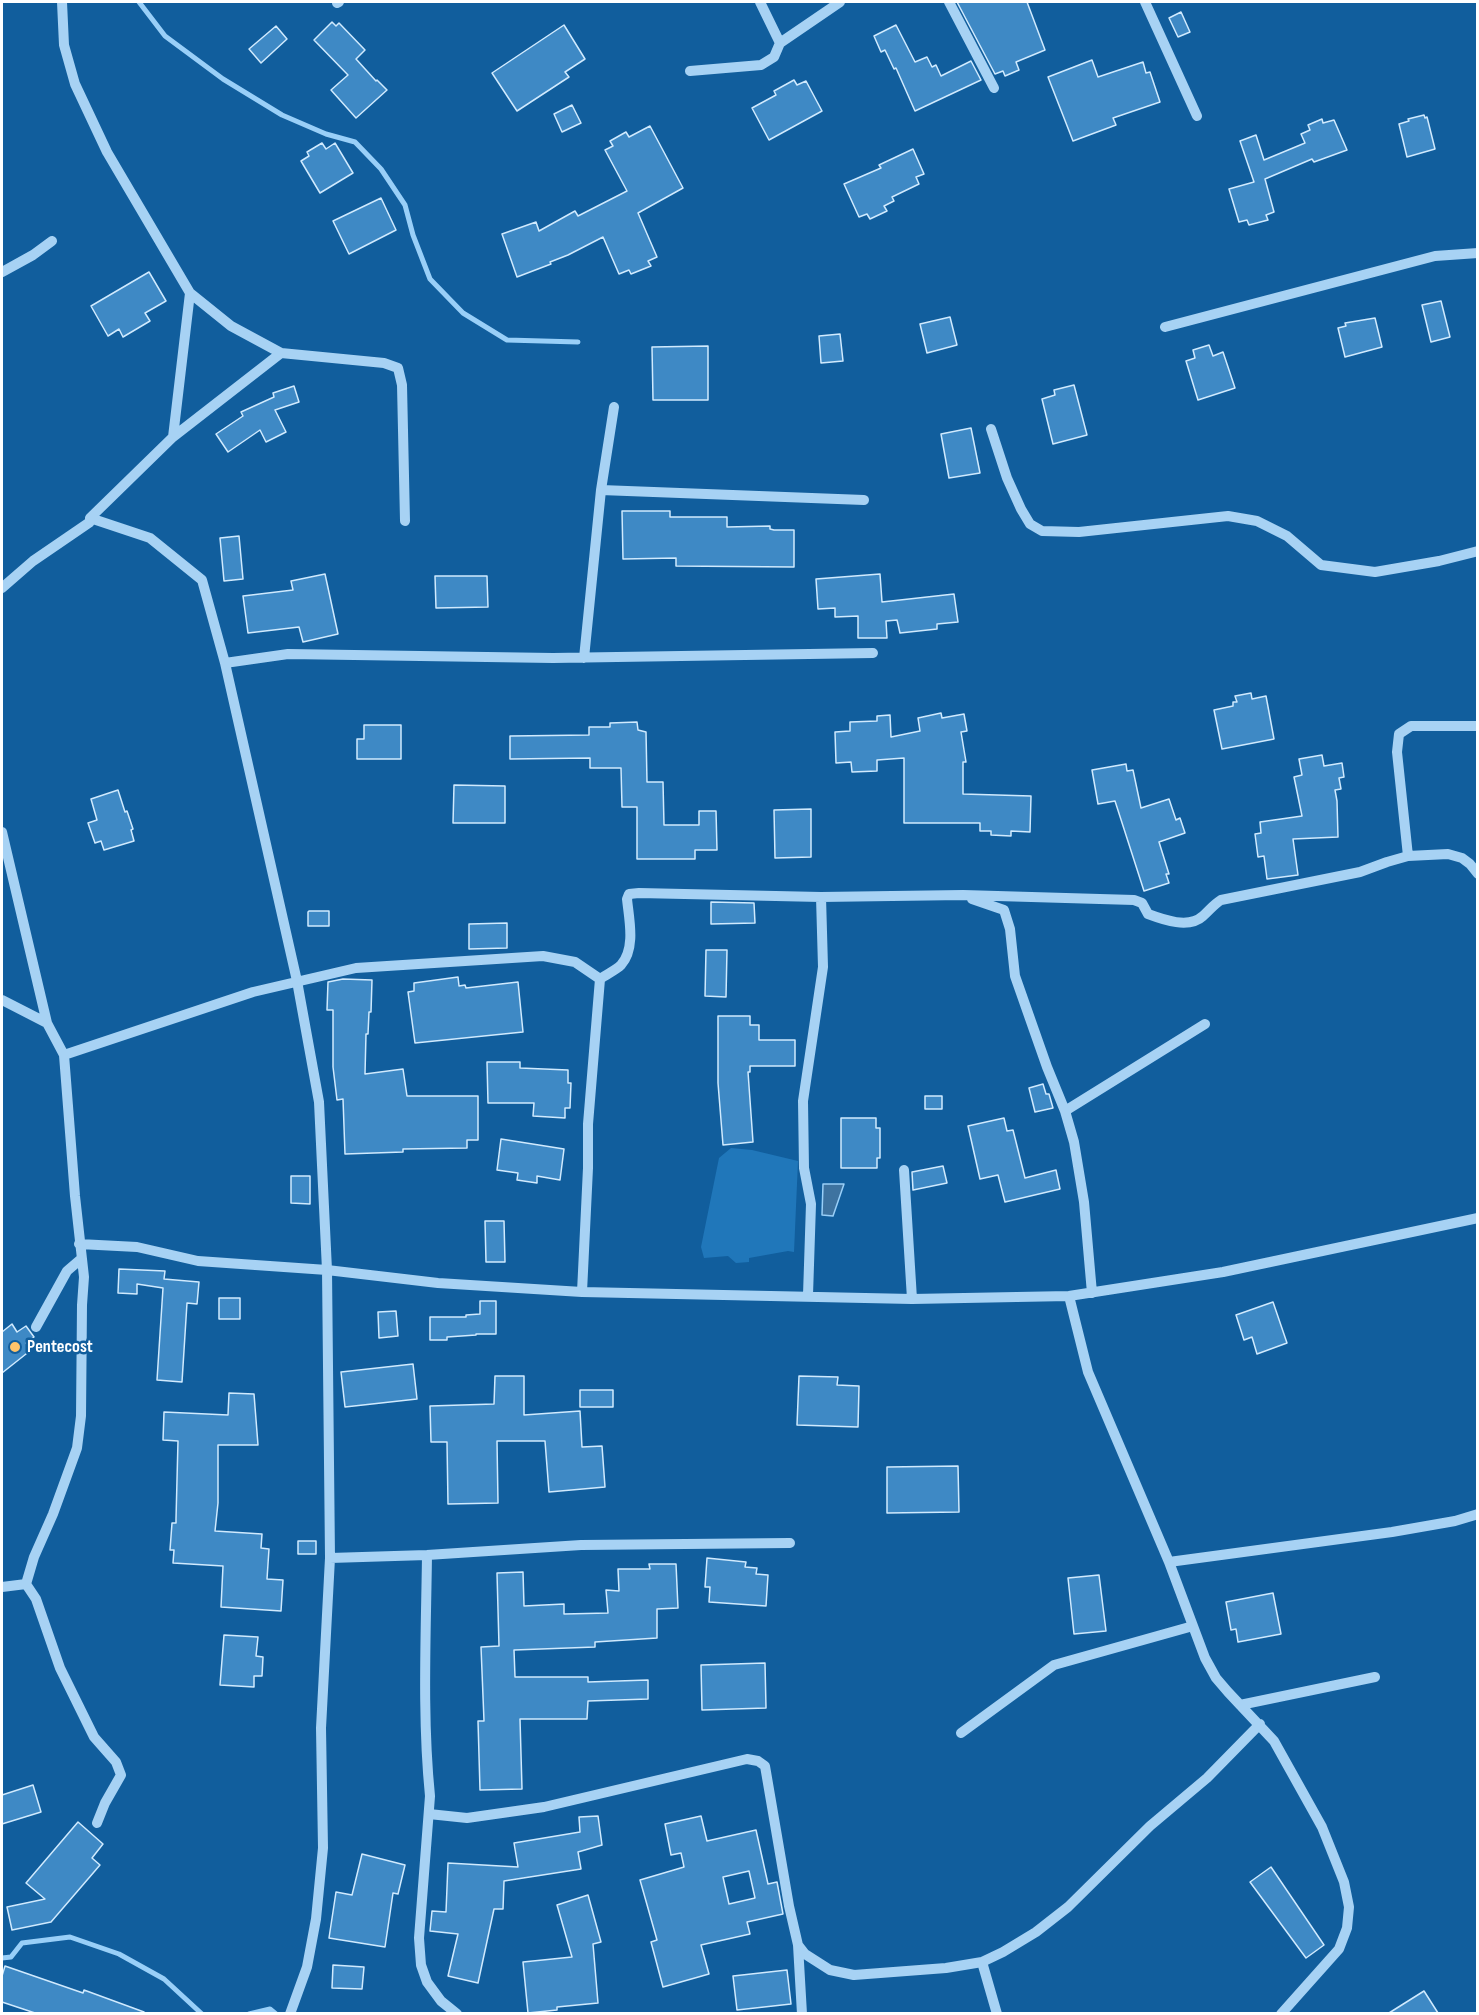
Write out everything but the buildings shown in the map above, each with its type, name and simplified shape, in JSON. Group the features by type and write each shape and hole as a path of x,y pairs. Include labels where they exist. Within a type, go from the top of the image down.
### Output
{"street":[{"path":"62,2 64,45 75,84 107,152 190,292 231,326 281,353 384,363 398,368 402,385 405,521"},
{"path":"760,2 780,43"},
{"path":"690,71 761,65 774,57 780,43 840,2"},
{"path":"950,2 994,88"},
{"path":"1145,2 1197,116"},
{"path":"2,272 33,255 52,241"},
{"path":"1165,327 1424,259 1478,253"},
{"path":"173,437 190,292"},
{"path":"2,588 33,561 90,522 90,518 173,437 281,353"},
{"path":"584,658 601,490 614,407"},
{"path":"991,429 1007,478 1021,508 1030,524 1042,531 1079,532 1228,516 1257,521 1287,536 1321,565 1375,572 1439,561 1478,551"},
{"path":"601,490 864,501"},
{"path":"90,518 150,538 202,580 225,663 297,981 320,1102 327,1270 330,1558 321,1728 323,1848 316,1919 307,1967 290,2013"},
{"path":"225,663 288,654 584,658 873,653"},
{"path":"1408,856 1396,752 1399,734 1411,726 1478,726"},
{"path":"2,832 47,1023 64,1055 79,1244 84,1277 81,1416 77,1448 53,1514 34,1557 26,1584"},
{"path":"600,978 621,965 628,948 630,939 627,899 629,894 821,897 963,895 1134,900 1142,903 1148,914 1181,923 1203,917 1214,904 1221,900 1360,872 1387,861 1408,856 1448,854 1461,858 1478,874"},
{"path":"963,895 1004,910 1010,929 1015,976 1065,1111 1074,1142 1084,1202 1092,1293"},
{"path":"808,1295 811,1204 804,1168 803,1101 822,967 821,897"},
{"path":"64,1055 213,1005 297,981 356,968 543,957 575,962 600,978"},
{"path":"582,1292 588,1124 600,978"},
{"path":"2,1000 47,1023"},
{"path":"1065,1111 1204,1024"},
{"path":"904,1170 912,1299"},
{"path":"79,1244 137,1247 198,1261 327,1270 438,1283 582,1292 912,1299 1070,1296 1092,1293 1223,1272 1478,1218"},
{"path":"36,1327 67,1271 81,1259"},
{"path":"1070,1296 1088,1372 1169,1562 1205,1658 1216,1678 1274,1741 1322,1827 1344,1882 1349,1906 1347,1928 1339,1949 1281,2013"},
{"path":"1169,1562 1392,1532 1455,1521 1478,1514"},
{"path":"330,1558 427,1555 581,1545 790,1543"},
{"path":"427,1555 426,1677 430,1796 419,1938 421,1965 427,1982 441,2001 457,2013"},
{"path":"2,1587 26,1584"},
{"path":"26,1584 36,1599 60,1668 94,1737 116,1762 121,1775 96,1823"},
{"path":"961,1733 1054,1665 1193,1626"},
{"path":"1240,1705 1375,1677"},
{"path":"798,1945 805,1954 830,1970 854,1976 946,1968 982,1962 1003,1952 1036,1932 1068,1907 1150,1826 1207,1778 1260,1724"},
{"path":"429,1814 467,1818 544,1807 747,1759 758,1761 765,1766 798,1945 802,2013"},
{"path":"982,1962 997,2013"}],"shaded area":[{"path":"731,1148 752,1150 798,1161 794,1252 749,1258 749,1262 736,1263 728,1256 704,1258 701,1247 719,1158"},
{"path":"823,1184 844,1184 833,1216 822,1215"}],"waterway":[{"path":"139,2 165,36 223,79 282,115 326,134 355,142 381,169 405,205 413,235 430,279 463,313 507,340 578,342"},
{"path":"2,1958 11,1957 22,1943 70,1937 119,1954 164,1979 202,2014"},
{"path":"249,2014 270,2009 276,2014"}],"place":[{"name":"Pentecost","path":"15,1347"}]}
